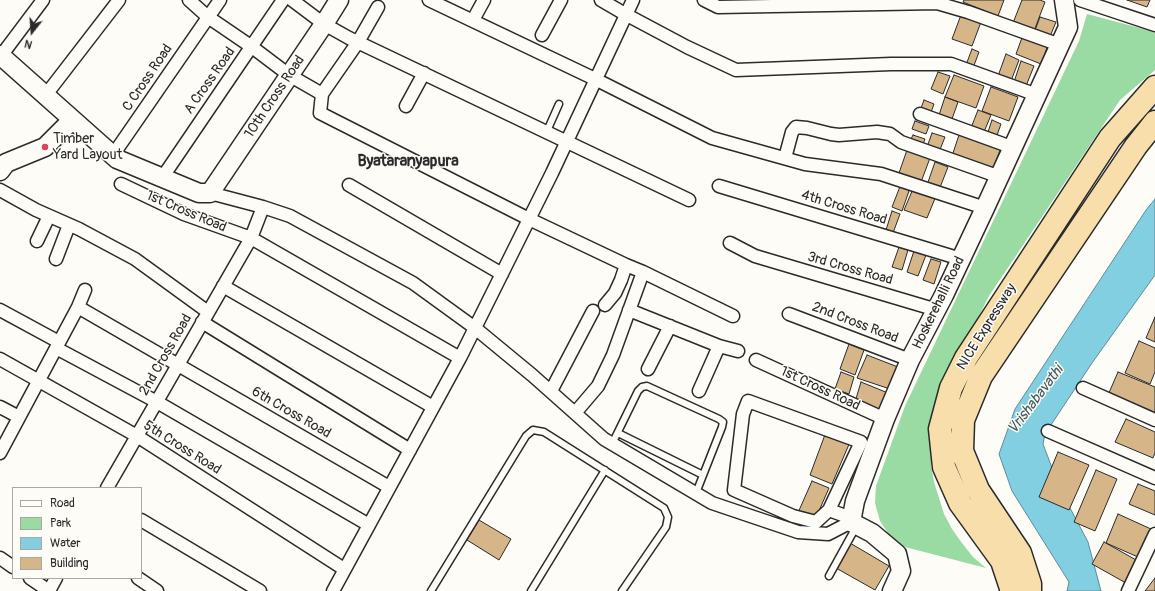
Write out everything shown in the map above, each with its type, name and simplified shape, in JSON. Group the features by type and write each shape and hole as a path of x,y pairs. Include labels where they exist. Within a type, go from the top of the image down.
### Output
{"highway":[{"name":"NICE Expressway","path":"1011,591 1002,561 960,503 944,467 940,429 951,388 966,358 1110,138 1155,87"},
{"name":"NICE Expressway","path":"1030,591 1030,584 1020,553 978,490 962,451 963,420 981,376 1136,146 1155,122"}],"street":[{"path":"0,55 43,0"},
{"path":"45,96 119,0"},
{"path":"189,0 208,17 252,47 289,75 322,94"},
{"name":"C Cross Road","path":"113,155 220,0"},
{"name":"A Cross Road","path":"162,178 283,0"},
{"path":"292,0 324,24 358,42 689,200"},
{"name":"10th Cross Road","path":"210,193 339,0"},
{"path":"429,0 595,79 712,138 805,164 881,174 985,208"},
{"path":"473,20 484,0"},
{"path":"542,35 561,0"},
{"path":"602,0 687,47 736,70 891,64 951,64 1037,95"},
{"path":"333,591 460,358 567,141 632,0"},
{"path":"704,0 718,7 937,3 968,12 1060,45"},
{"name":"Hoskerehalli Road","path":"853,522 855,501 885,419 910,360 936,310 1014,148 1068,27 1064,0"},
{"path":"1080,0 1155,25"},
{"path":"378,7 358,42 322,94 320,113 529,219 733,316"},
{"name":"1st Cross Road","path":"0,55 117,159 199,193 210,193"},
{"path":"406,106 424,73"},
{"path":"920,114 1014,148"},
{"path":"2,164 45,147 72,120"},
{"path":"785,158 792,132 796,128 807,128 839,135 877,132 890,134 901,142 1000,176"},
{"name":"1st Cross Road","path":"121,184 184,214 251,238 460,358"},
{"path":"349,185 502,274"},
{"name":"4th Cross Road","path":"719,186 961,259"},
{"path":"0,190 135,259 205,317 410,450"},
{"path":"210,193 290,216 414,283 475,328 551,391 604,439 712,503 798,532 828,534 853,522"},
{"name":"2nd Cross Road","path":"108,487 251,238 263,207"},
{"path":"38,241 49,216"},
{"path":"56,259 69,225"},
{"name":"3rd Cross Road","path":"730,243 755,256 936,310"},
{"path":"605,305 615,293 622,280 626,265"},
{"path":"575,413 598,386 613,355 643,272"},
{"path":"223,286 433,407"},
{"path":"0,453 78,308 85,290"},
{"name":"6th Cross Road","path":"78,308 389,487"},
{"path":"0,310 369,525"},
{"path":"629,310 719,346 738,351"},
{"path":"551,391 592,311"},
{"name":"2nd Cross Road","path":"789,314 910,360"},
{"path":"648,369 670,326"},
{"path":"699,392 719,346"},
{"name":"5th Cross Road","path":"0,359 137,436 344,569"},
{"name":"1st Cross Road","path":"756,360 885,419"},
{"path":"1083,388 1155,420"},
{"path":"748,401 861,442 829,510 816,522 793,516 734,490 743,414 748,401"},
{"path":"0,407 19,417"},
{"path":"1048,431 1155,478"},
{"path":"829,510 872,533 897,554 901,571 892,591"},
{"path":"142,521 260,591"},
{"path":"1128,591 1152,550 1155,534"},
{"path":"0,558 12,566"},
{"path":"31,579 49,591 55,579"},
{"path":"139,579 157,591"}],"lane":[{"path":"547,131 559,104"},
{"path":"612,444 638,391 642,387 647,386 719,419 723,422 722,427 696,493"},
{"path":"431,591 526,436 533,430 544,432 664,508 668,517 666,527 622,591"},
{"path":"618,433 703,475"},
{"path":"531,591 605,470"},
{"path":"829,576 853,522"}],"green space":[{"path":"1087,14 1155,32 1155,70 1120,100 989,296 942,389 931,435 931,466 934,482 944,514 962,543 973,557 986,568 905,547 890,536 880,521 875,503 876,486 905,406 1079,41"}],"water":[{"name":"Vrishabavathi","path":"1155,199 1155,275 1092,363 1045,434 1043,444 1060,489 1088,542 1101,591 1067,591 1069,582 1012,491 999,454 1015,409 1146,210"}],"building":[{"path":"964,0 1004,0 998,16 963,2"},
{"path":"1022,0 1040,0 1045,2 1034,31 1013,23"},
{"path":"1127,0 1150,0 1147,7"},
{"path":"961,15 981,22 972,46 952,39"},
{"path":"1040,17 1056,22 1049,39 1034,33"},
{"path":"1023,35 1048,45 1041,64 1016,54"},
{"path":"972,49 979,52 973,68 966,65"},
{"path":"1006,54 1019,60 1011,81 998,76"},
{"path":"1021,61 1034,66 1026,86 1014,82"},
{"path":"938,72 950,76 943,94 931,89"},
{"path":"954,75 984,86 976,108 945,97"},
{"path":"991,87 1018,97 1009,121 982,111"},
{"path":"945,97 958,102 952,119 939,115"},
{"path":"924,100 934,104 930,115 920,111"},
{"path":"978,110 991,115 984,132 971,128"},
{"path":"992,120 1001,124 996,138 987,135"},
{"path":"915,121 929,126 926,134 912,129"},
{"path":"960,132 1001,148 992,171 952,156"},
{"path":"932,133 945,137 939,152 927,147"},
{"path":"913,135 925,139 922,147 909,143"},
{"path":"907,150 930,158 921,182 899,173"},
{"path":"935,162 948,167 939,190 927,185"},
{"path":"901,184 910,188 902,211 892,207"},
{"path":"913,189 936,196 927,218 904,210"},
{"path":"892,211 900,214 893,233 886,230"},
{"path":"899,247 908,250 902,270 892,267"},
{"path":"914,251 926,255 918,276 907,272"},
{"path":"931,259 941,262 934,284 923,280"},
{"path":"1155,317 1155,342 1146,338"},
{"path":"1139,341 1155,348 1155,372 1150,384 1125,373"},
{"path":"849,344 864,350 855,375 840,369"},
{"path":"867,355 898,367 890,389 857,378"},
{"path":"841,372 854,377 849,394 835,389"},
{"path":"1118,372 1155,387 1155,416 1108,395"},
{"path":"861,382 888,393 880,412 855,402"},
{"path":"1126,419 1155,432 1155,453 1153,458 1115,442"},
{"path":"826,432 850,442 832,484 810,475"},
{"path":"1058,452 1089,465 1069,510 1039,497"},
{"path":"1096,470 1117,479 1095,531 1074,522"},
{"path":"812,481 829,488 815,520 797,515"},
{"path":"1138,484 1155,491 1155,515 1129,504"},
{"path":"1118,514 1151,529 1138,557 1106,543"},
{"path":"479,520 511,539 499,560 467,540"},
{"path":"1104,542 1138,561 1126,583 1092,564"},
{"path":"850,543 889,566 875,590 836,568"},
{"path":"1155,578 1155,591 1145,591"}],"place":[{"name":"Timber Yard Layout","path":"45,147"}],"district":[{"name":"Byataranyapura","path":"408,162"}]}
